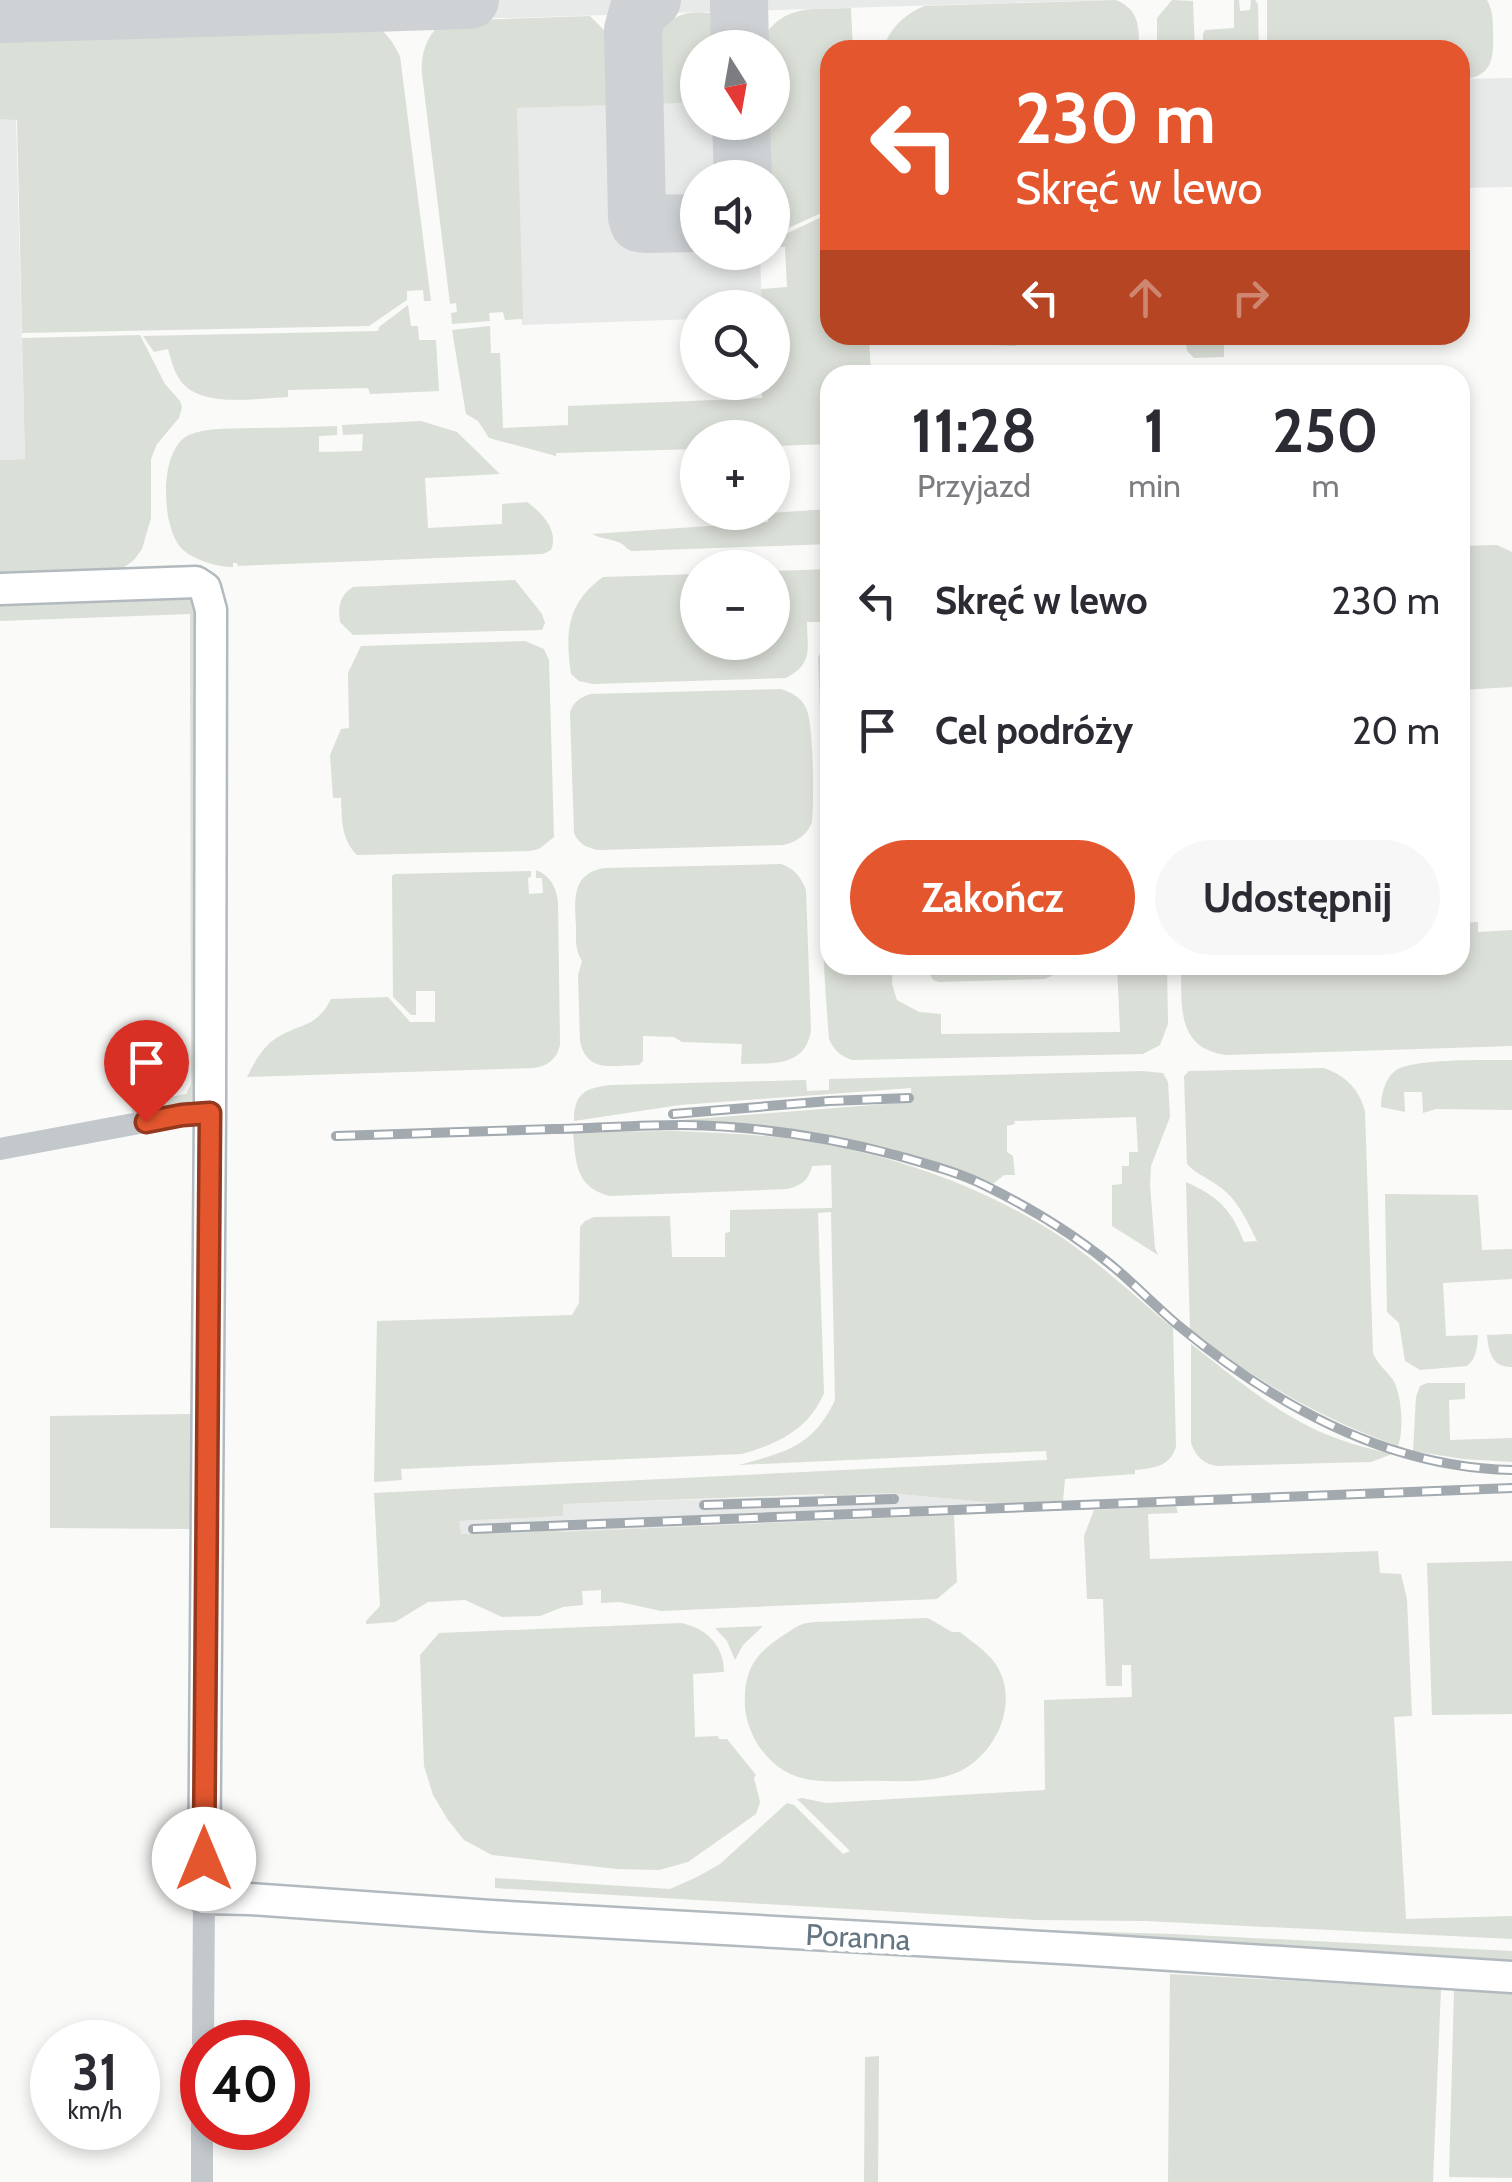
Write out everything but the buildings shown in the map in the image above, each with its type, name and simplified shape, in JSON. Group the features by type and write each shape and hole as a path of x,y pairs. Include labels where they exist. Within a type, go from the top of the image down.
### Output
{"street":[{"path":"0,589 186,581 202,585 209,597 210,1113 202,2020"},
{"path":"0,1149 210,1113"},
{"name":"Poranna","path":"204,1898 1512,1977"},
{"path":"202,2150 202,2182"}],"shaded area":[{"path":"0,0 1112,0 0,33"},
{"path":"1116,0 1134,14 1139,40 887,40 898,24 924,6"},
{"path":"1172,0 1193,1 1195,40 1157,40 1157,18"},
{"path":"1234,0 1239,0 1240,11 1250,10 1251,0 1255,0 1259,40 1203,40 1205,30 1234,28"},
{"path":"1267,0 1487,0 1493,20 1489,65 1470,78 1470,40 1267,40"},
{"path":"851,8 853,40 820,40 820,214 790,227 790,160 756,160 756,140 790,140 790,30 769,30 796,12"},
{"path":"726,13 726,30 680,30 680,103 656,104 652,39 670,21 684,14"},
{"path":"590,16 614,40 616,105 517,108 523,319 505,320 503,312 489,313 490,321 452,324 451,313 457,312 456,303 450,304 422,74 426,44 445,21"},
{"path":"370,23 388,36 400,56 431,301 424,301 423,290 407,291 407,300 369,326 22,333 17,120 0,119 0,33"},
{"path":"1512,78 1512,187 1470,188 1470,79"},
{"path":"680,103 680,140 756,140 756,160 680,160 680,270 761,270 761,290 680,290 680,320 522,325 517,108"},
{"path":"0,119 16,119 25,459 0,460"},
{"path":"820,218 820,345 870,345 870,365 820,365 820,444 790,445 790,420 680,420 680,449 556,456 489,438 478,421 466,414 452,330 490,326 491,353 500,353 503,428 568,425 568,406 790,400 790,290 761,289 787,287 790,232"},
{"path":"408,305 411,326 418,326 419,340 436,340 439,391 370,394 368,388 288,390 288,397 215,398 189,389 178,377 168,349 154,352 143,336 378,331"},
{"path":"140,335 165,384 182,407 179,418 157,444 151,459 151,518 142,549 119,571 38,577 0,574 0,460 25,459 22,338"},
{"path":"1186,345 1224,345 1224,357 1194,358"},
{"path":"421,421 457,432 500,474 425,478 428,528 502,524 502,504 527,502 551,529 551,550 543,554 238,566 233,563 233,567 193,556 175,539 167,507 168,472 179,443 189,435 220,429 337,426 337,435 319,436 319,452 362,451 363,434 343,435 342,425"},
{"path":"820,510 820,544 632,551 619,542 592,534 680,528 790,530 790,512"},
{"path":"1497,545 1512,552 1512,687 1470,689 1470,546"},
{"path":"820,569 820,622 807,622 805,661 786,678 593,684 579,681 571,674 569,632 575,608 603,577 680,575 680,660 790,660 790,570"},
{"path":"515,580 542,614 542,630 353,635 340,622 340,602 353,587"},
{"path":"178,594 197,603 200,1093 190,1102 133,1114 131,1104 186,1094 191,1084 190,614 0,621 0,606"},
{"path":"525,641 544,649 549,660 554,837 530,851 357,855 345,836 341,798 333,798 330,755 341,729 349,728 348,673 361,646"},
{"path":"781,689 804,704 811,730 812,822 801,837 783,845 598,850 578,840 574,833 570,712 578,700 590,694"},
{"path":"781,864 797,874 806,890 811,1030 802,1051 785,1061 741,1064 742,1044 643,1036 643,1061 639,1065 610,1066 588,1059 580,1041 578,975 582,961 576,945 575,908 580,882 605,868"},
{"path":"536,870 552,883 558,902 560,1044 548,1063 534,1068 247,1077 268,1045 314,1020 331,999 388,997 410,1022 435,1022 435,991 416,991 416,1015 411,1015 393,997 392,876 531,871 529,894 543,893 542,878 536,878"},
{"path":"1470,922 1478,922 1478,932 1512,930 1512,1046 1227,1055 1198,1044 1185,1022 1181,975 1470,975"},
{"path":"825,975 892,975 897,1000 919,1012 941,1014 941,1034 1120,1032 1117,975 1167,975 1168,1024 1160,1045 1143,1054 852,1060 835,1049 829,1039"},
{"path":"930,975 1054,975 1044,979 933,980"},
{"path":"1512,1060 1512,1110 1436,1109 1423,1113 1422,1092 1404,1092 1405,1112 1381,1107 1386,1082 1403,1067"},
{"path":"1324,1068 1350,1084 1365,1111 1373,1353 1393,1380 1398,1394 1398,1446 1342,1424 1290,1397 1190,1332 1186,1182 1222,1205 1244,1242 1257,1241 1232,1198 1187,1164 1184,1076 1189,1071"},
{"path":"1163,1073 1168,1082 1170,1117 1151,1166 1158,1255 1112,1226 1112,1185 1122,1184 1122,1166 1129,1166 1129,1152 1138,1152 1136,1117 1014,1121 1015,1124 1007,1126 1007,1152 1013,1156 1015,1175 1004,1175 993,1184 918,1156 841,1138 682,1120 911,1102 911,1088 680,1105 574,1121 576,1104 583,1094 611,1085 806,1080 807,1091 829,1090 829,1079"},
{"path":"677,1131 798,1140 869,1154 972,1189 1067,1241 1173,1328 1173,1454 1160,1465 1135,1470 1135,1474 1065,1479 1063,1501 1009,1504 887,1493 824,1494 563,1504 563,1516 459,1521 461,1534 954,1515 957,1582 937,1599 661,1611 620,1602 601,1603 601,1590 582,1591 583,1605 563,1607 540,1616 502,1617 465,1600 428,1602 395,1622 366,1624 380,1606 374,1493 1047,1460 1046,1451 739,1465 784,1451 807,1438 835,1400 831,1212 818,1213 824,1393 810,1416 780,1440 742,1454 401,1469 402,1480 374,1482 377,1321 572,1315 579,1303 580,1227 594,1217 670,1216 672,1257 725,1257 730,1210 832,1208 831,1165 812,1166 804,1182 787,1189 610,1196 590,1187 580,1172 573,1132"},
{"path":"1385,1194 1478,1195 1482,1250 1512,1249 1512,1279 1443,1283 1446,1336 1478,1335 1475,1356 1467,1366 1420,1370 1405,1361 1399,1323 1387,1312"},
{"path":"1512,1334 1512,1367 1492,1357 1487,1335"},
{"path":"1191,1344 1299,1421 1334,1438 1392,1454 1371,1462 1217,1466 1204,1462 1191,1443"},
{"path":"1465,1383 1465,1399 1449,1400 1450,1440 1512,1438 1512,1462 1413,1451 1416,1397 1420,1386"},
{"path":"191,1414 190,1529 50,1528 50,1416"},
{"path":"887,1493 1009,1504 1063,1501 1064,1510 460,1534 458,1521 562,1516 562,1504"},
{"path":"1176,1506 1178,1513 1148,1514 1150,1559 1378,1551 1380,1573 1401,1574 1407,1599 1412,1716 1394,1717 1406,1919 1512,1916 1512,1939 1146,1921 1036,1920 495,1888 495,1878 670,1889 720,1864 787,1803 794,1805 843,1854 850,1851 797,1799 802,1798 826,1803 1045,1790 1044,1700 1132,1697 1131,1665 1122,1665 1122,1686 1106,1686 1103,1599 1087,1599 1084,1536 1094,1510"},
{"path":"1512,1561 1512,1714 1432,1715 1427,1563"},
{"path":"928,1618 952,1632 960,1632 981,1648 995,1663 1004,1684 1003,1717 988,1748 976,1760 962,1770 927,1780 822,1781 792,1775 762,1751 749,1726 745,1694 749,1672 767,1647 807,1623"},
{"path":"681,1623 712,1639 723,1662 724,1672 693,1674 695,1737 727,1739 756,1775 760,1802 756,1814 688,1862 659,1870 492,1855 464,1840 433,1795 424,1766 420,1655 439,1633"},
{"path":"763,1626 743,1645 735,1660 727,1641 715,1628"},
{"path":"888,1926 1174,1934 1512,1951 1512,1963"},
{"path":"1170,1974 1441,1989 1433,2182 1168,2182"},
{"path":"1454,1990 1512,1994 1512,2178 1449,2177"},
{"path":"879,2056 878,2182 864,2182 865,2057"}],"taxiway":[{"path":"0,14 470,0"},
{"path":"652,0 638,12 633,30 637,217 639,223 645,224 680,223"},
{"path":"739,0 740,30"},
{"path":"742,140 742,160"}],"railway":[{"path":"673,1114 909,1098"},
{"path":"336,1136 710,1126 792,1134 899,1156 974,1180 1057,1226 1108,1262 1215,1354 1293,1405 1376,1444 1420,1458 1512,1470"},
{"path":"473,1529 1512,1488"},
{"path":"704,1505 894,1499"}],"route":[{"path":"146,1122 210,1113 204,1859"}]}
